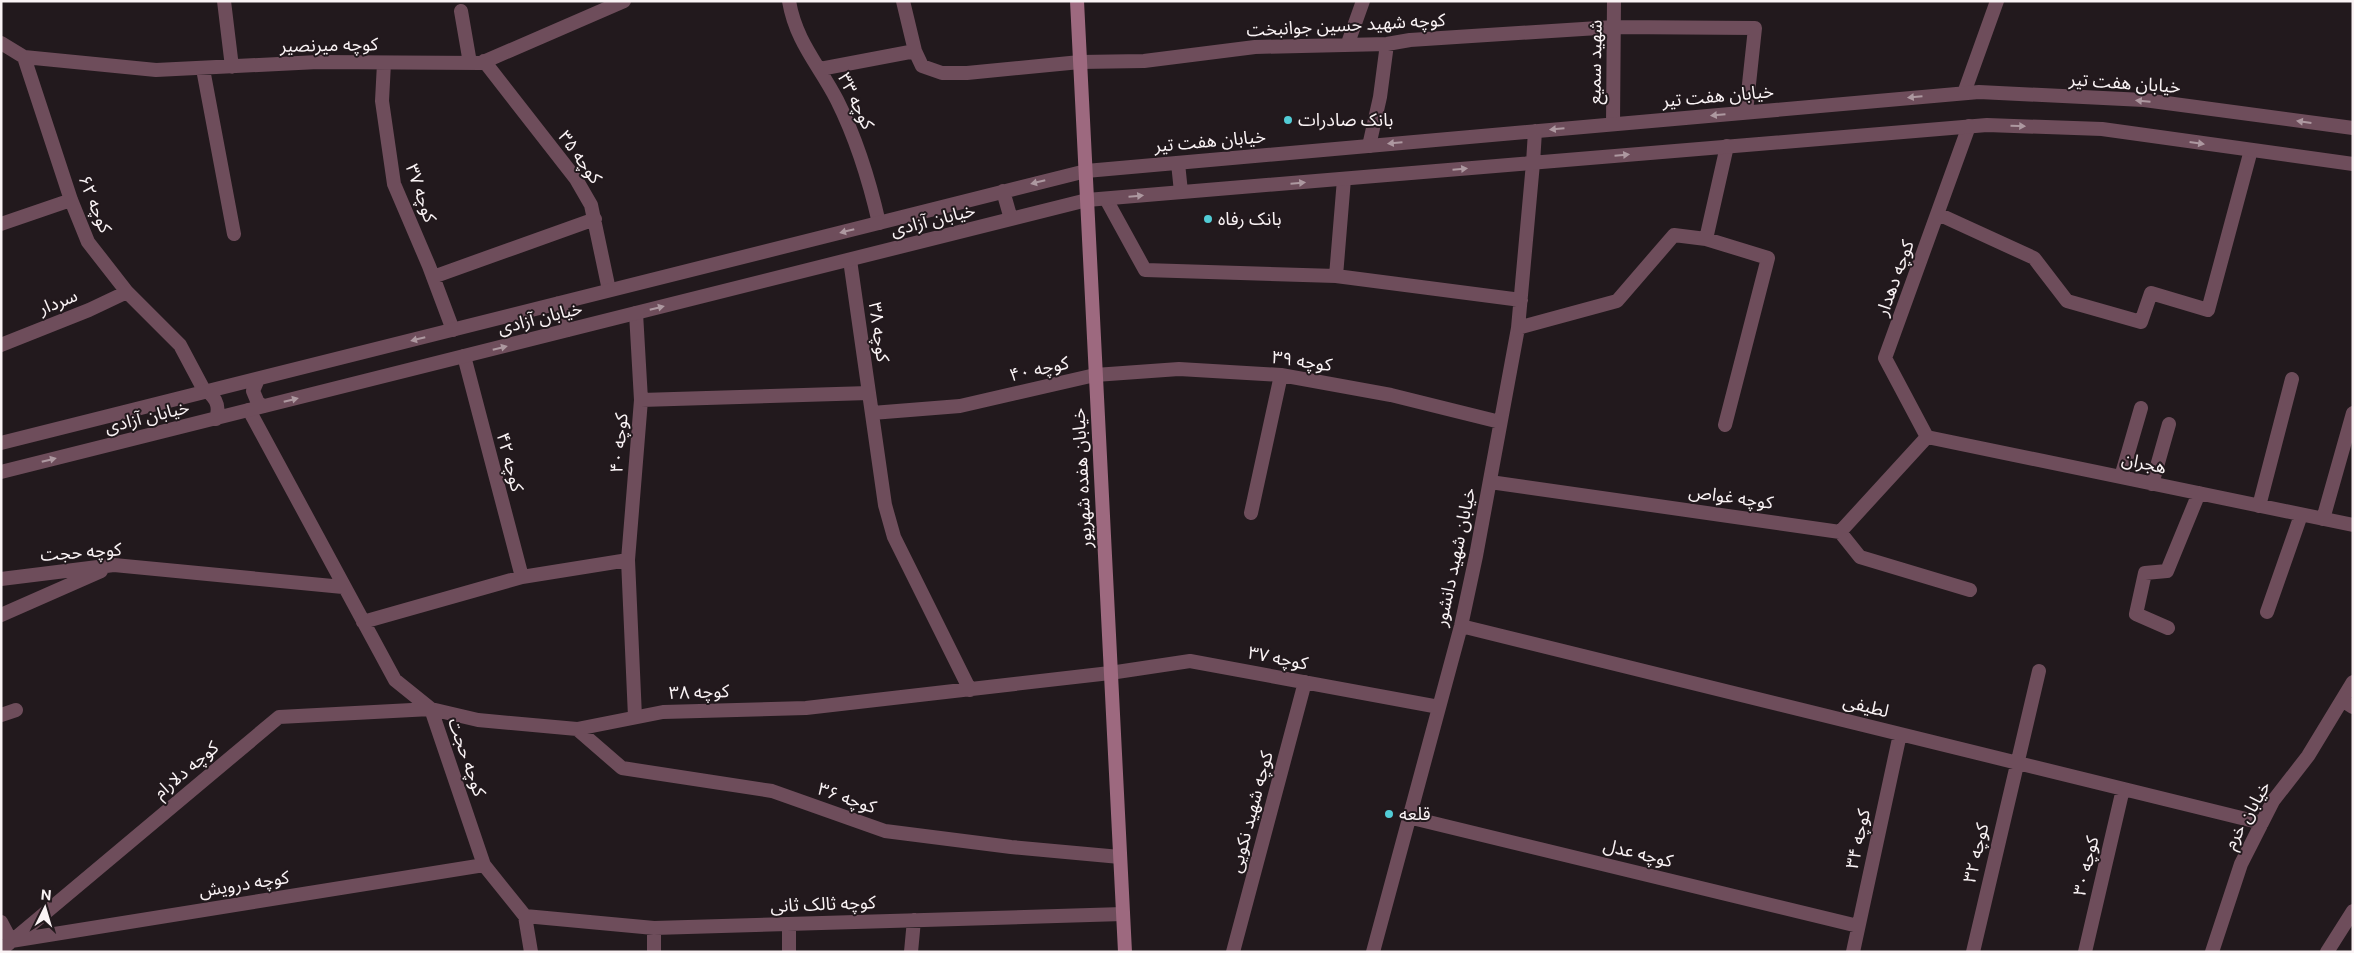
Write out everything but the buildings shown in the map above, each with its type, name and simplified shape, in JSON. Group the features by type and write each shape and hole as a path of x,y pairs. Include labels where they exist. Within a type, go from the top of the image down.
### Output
{"main road":[{"name":"خیابان هفده شهریور","path":"1078,1 1095,376 1125,952"}],"street":[{"path":"224,1 232,67"},
{"name":"کوچه میرنصیر","path":"24,57 156,70 318,62 484,61 596,7 624,1"},
{"name":"کوچه ۳۳","path":"789,1 802,45 820,69 854,136 868,175 879,222"},
{"path":"820,69 915,51 904,1"},
{"path":"1348,43 1363,1"},
{"name":"شهید سمیع","path":"1613,124 1614,1"},
{"path":"1964,93 1997,1"},
{"path":"461,11 470,62"},
{"name":"کوچه شهید حسین جوانبخت","path":"915,51 922,66 942,73 1016,70 1080,62 1144,61 1255,47 1348,43 1387,44 1410,40 1614,28 1755,28 1746,112"},
{"path":"1,43 24,57"},
{"path":"1369,146 1380,97 1387,44"},
{"name":"کوچه ۶۲","path":"24,57 71,200 88,242 128,292 180,345 206,392 216,401 218,413 216,419"},
{"name":"کوچه ۳۵","path":"484,61 576,179 591,205 609,290"},
{"name":"کوچه ۳۷","path":"384,63 382,101 394,184 433,276 452,330"},
{"path":"202,69 234,234"},
{"name":"خیابان هفت تیر","path":"1086,170 1964,93 2144,100 2353,128"},
{"path":"1087,200 1969,126 2102,129 2353,164"},
{"name":"کوچه دهدار","path":"1927,437 1886,358 1969,126"},
{"name":"خیابان شهید دانشور","path":"1373,952 1461,626 1490,482 1522,300 1535,131"},
{"path":"1706,239 1727,146"},
{"path":"1938,214 2034,258 2067,301 2140,322 2151,293 2208,310 2251,150"},
{"path":"1178,162 1180,192"},
{"name":"خیابان آزادی","path":"1,443 1086,170"},
{"path":"1336,276 1344,179"},
{"path":"1003,192 1010,220"},
{"path":"1106,199 1145,270 1336,276 1522,300"},
{"path":"1,224 71,200"},
{"name":"خیابان آزادی","path":"1,472 1087,200"},
{"path":"433,276 594,219"},
{"path":"1518,328 1616,301 1674,235 1706,239 1768,258 1725,425"},
{"name":"کوچه ۳۸","path":"850,260 885,505 894,537 970,690"},
{"name":"سردار","path":"1,345 89,310 128,292"},
{"path":"559,303 568,330"},
{"path":"636,313 641,400"},
{"name":"کوچه ۴۲","path":"464,356 522,577"},
{"name":"کوچه ۳۹","path":"1095,376 1179,369 1281,375 1391,394 1500,422"},
{"path":"1252,513 1281,375"},
{"name":"کوچه ۴۰","path":"872,413 960,406 1095,376"},
{"path":"258,379 254,384 254,398 264,406"},
{"path":"2259,506 2292,379"},
{"name":"کوچه ۴۰","path":"635,717 628,560 641,400 869,393"},
{"path":"2121,477 2141,408"},
{"name":"کوچه حجت","path":"249,410 343,587 395,680 431,709 484,865 525,916 531,952"},
{"path":"2323,519 2353,413"},
{"path":"2152,484 2168,424"},
{"path":"1927,437 1840,532 1860,557 1970,590"},
{"name":"هجران","path":"1927,437 2353,525"},
{"name":"کوچه غواص","path":"1490,482 1840,532"},
{"path":"2168,628 2136,614 2145,573 2167,571 2199,494"},
{"path":"2267,612 2301,514"},
{"path":"363,622 522,577 628,560"},
{"path":"1,615 114,565"},
{"name":"کوچه حجت","path":"1,579 114,565 343,587"},
{"name":"لطیفی","path":"1461,626 2262,823"},
{"name":"کوچه ۳۷","path":"1110,673 1190,661 1439,707"},
{"name":"کوچه ۳۲","path":"1973,952 2039,670"},
{"name":"کوچه ۳۸","path":"431,709 478,720 577,729 662,712 806,708 1110,673"},
{"name":"کوچه شهید نکویی","path":"1233,952 1305,682"},
{"name":"خیابان خرم","path":"2212,952 2241,864 2273,801 2347,703 2353,682"},
{"name":"کوچه دلارام","path":"6,945 279,717 431,709"},
{"path":"1,715 16,710"},
{"name":"کوچه ۳۶","path":"577,729 622,768 772,791 885,831 1011,847 1120,858"},
{"name":"کوچه ۳۴","path":"1853,952 1900,734"},
{"name":"کوچه ۳۰","path":"2085,952 2123,789"},
{"name":"کوچه عدل","path":"1408,817 1858,926"},
{"name":"کوچه درویش","path":"6,945 484,865"},
{"path":"2328,951 2353,911"},
{"name":"کوچه ثالک ثانی","path":"525,916 654,928 1123,914"},
{"path":"912,952 914,920"},
{"path":"1,922 6,945"},
{"path":"789,924 789,952"},
{"path":"654,928 654,952"}],"place":[{"name":"بانک صادرات","path":"1288,120"},
{"name":"بانک رفاه","path":"1208,219"},
{"name":"قلعه","path":"1389,814"}]}
